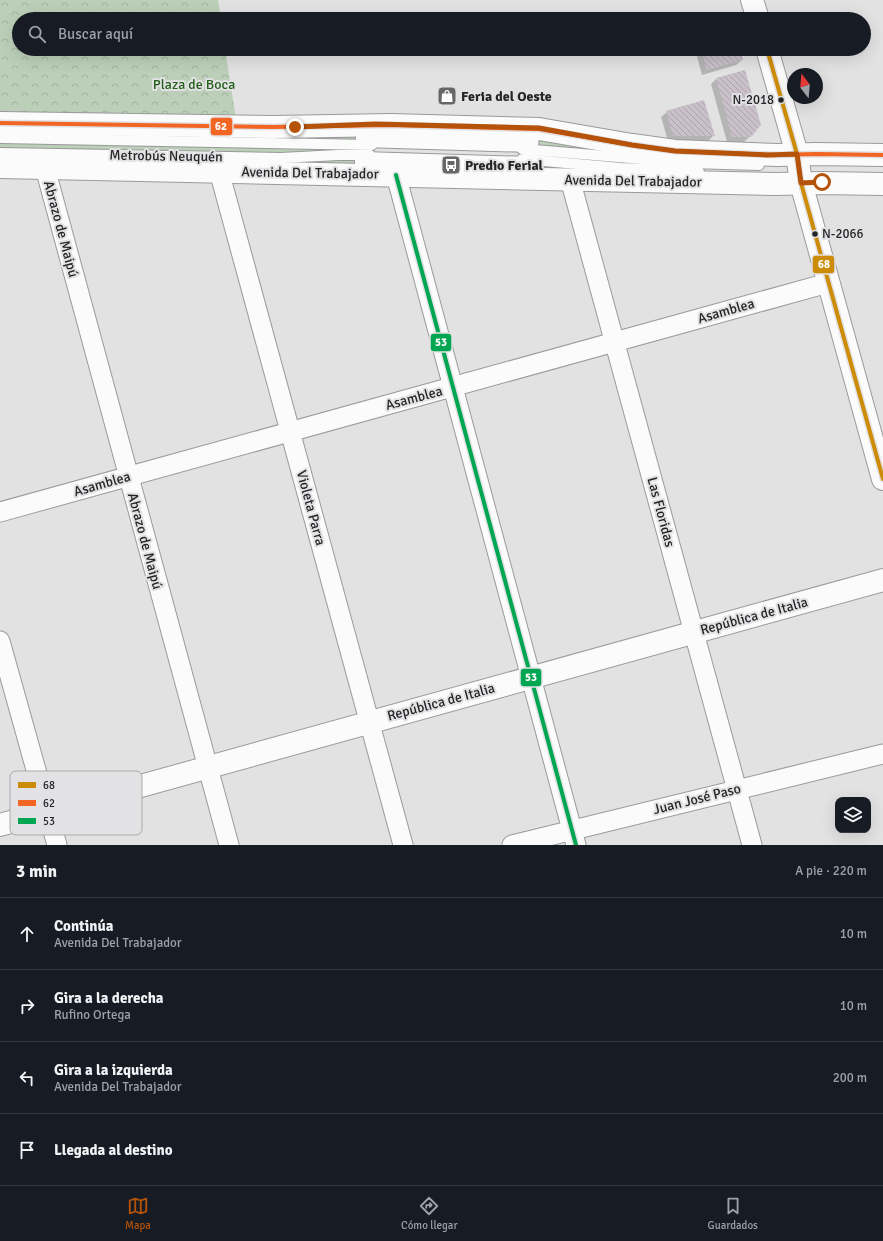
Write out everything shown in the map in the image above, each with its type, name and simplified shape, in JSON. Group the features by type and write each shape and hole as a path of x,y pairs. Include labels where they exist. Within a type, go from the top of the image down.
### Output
{"main road":[{"path":"752,0 756,12"},
{"path":"769,56 797,168 883,479"},
{"name":"Avenida Del Trabajador","path":"0,123 259,127 386,124 539,128 632,145 675,151 768,155 797,168 881,172"},
{"name":"Avenida Del Trabajador","path":"0,167 570,179 797,168 881,172"},
{"name":"República de Italia","path":"142,785 883,580"},
{"name":"República de Italia","path":"0,824 10,821"}],"street":[{"path":"363,132 532,137 531,145 437,143 363,140 363,132"},
{"path":"362,159 530,164 530,172 362,167 362,159"},
{"name":"Abrazo de Maipú","path":"44,168 229,845"},
{"name":"Violeta Parra","path":"219,171 403,845"},
{"path":"396,175 574,838"},
{"name":"Las Floridas","path":"570,179 752,845"},
{"name":"Asamblea","path":"0,512 828,282"},
{"path":"0,642 36,771"},
{"name":"Juan José Paso","path":"512,845 574,838 736,790 883,754"},
{"path":"54,835 57,845"}],"lane":[{"name":"Metrobús Neuquén","path":"0,138 374,145 545,150 690,163 770,165"},
{"name":"Metrobús Neuquén","path":"0,154 281,158 352,155 520,159 621,168 773,175 797,168 826,163 883,164"},
{"name":"Metrobús Neuquén","path":"797,168 822,173"}],"green space":[{"name":"Plaza de Boca","path":"0,0 218,0 220,12 12,12 12,56 226,56 236,119 0,116"},
{"path":"323,132 363,132 363,140 267,138"},
{"path":"532,137 609,150 531,145"},
{"path":"0,142 361,149 294,153 0,149"},
{"path":"328,159 362,159 362,167 257,164"}],"building":[{"path":"703,56 742,56 743,60 707,70"},
{"path":"745,70 761,125 751,137 732,137 716,78"},
{"path":"704,100 715,136 673,136 666,111"}],"transit line":[{"name":"68","path":"769,56 797,154 801,183 883,479"},
{"name":"62","path":"0,123 273,127 391,125 539,129 675,151 777,155 883,155"},
{"name":"53","path":"396,175 576,845"}],"place":[{"name":"Feria del Oeste","path":"447,96"},
{"name":"N-2018","path":"781,100"},
{"name":"Predio Ferial","path":"451,165"},
{"name":"N-2066","path":"815,234"}],"route":[{"path":"295,127 375,124 539,128 652,149 699,153 768,155 797,154 801,183 822,182"}]}
